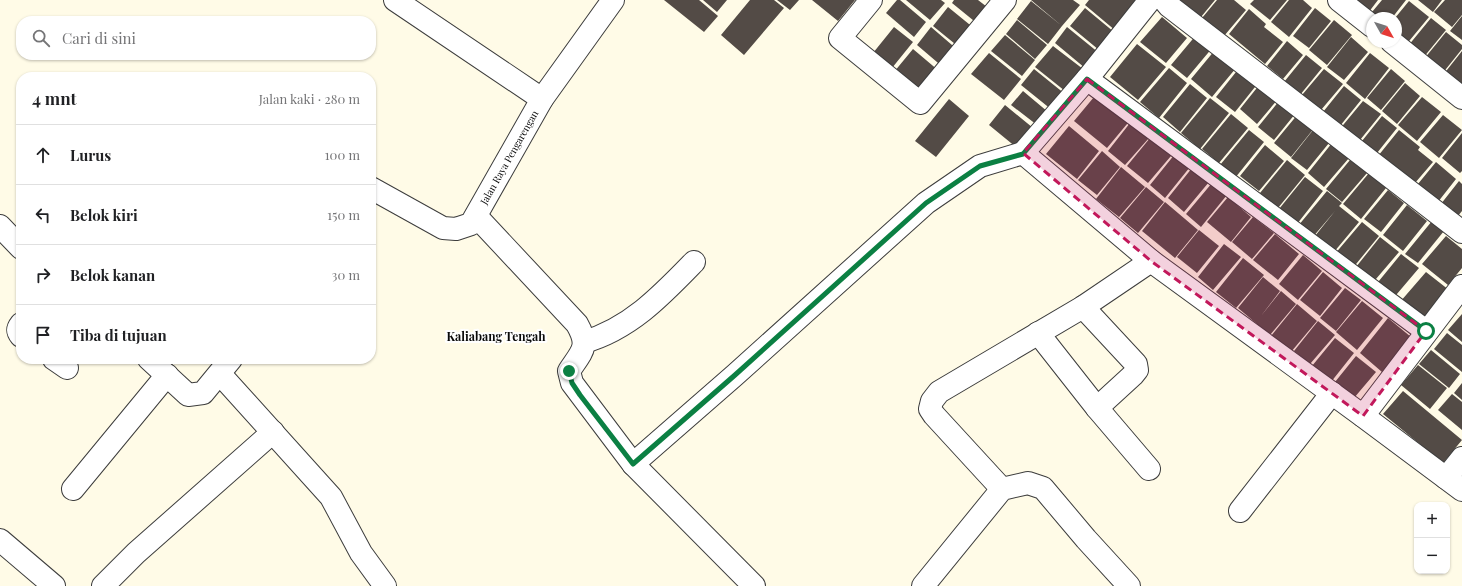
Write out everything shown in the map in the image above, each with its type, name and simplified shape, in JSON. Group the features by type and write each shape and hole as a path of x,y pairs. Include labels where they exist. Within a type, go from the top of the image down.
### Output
{"street":[{"path":"395,0 542,100"},
{"path":"871,0 840,38 920,104 1005,0"},
{"path":"633,464 735,375 926,203 980,166 1023,154 1087,79 1150,0"},
{"path":"1164,0 1169,6 1462,232"},
{"path":"1339,0 1366,21"},
{"name":"Jalan Raya Pengarengan","path":"376,191 443,228 456,229 471,224 542,100 605,3"},
{"path":"1400,48 1462,98"},
{"path":"1087,79 1426,331"},
{"path":"1023,154 1151,261 1364,416 1454,484 1462,458"},
{"path":"476,216 577,324 583,335 584,342 583,349 569,371 572,383 633,464 754,586"},
{"path":"1002,489 934,415 930,409 932,401 939,392 1083,307 1151,261"},
{"path":"584,342 599,338 613,331 652,304 694,262"},
{"path":"1364,416 1426,331 1462,286"},
{"path":"1083,307 1136,364 1137,370 1097,408"},
{"path":"1038,333 1097,408 1149,469"},
{"path":"155,364 188,395 203,393 225,367 273,432 331,497 361,553 385,586"},
{"path":"73,489 167,375"},
{"path":"1240,511 1332,393"},
{"path":"103,586 151,540 273,432"},
{"path":"923,586 1002,489 1028,483 1043,488 1086,539 1129,586"},
{"path":"0,540 54,586"}],"highlighted area":[{"path":"1087,79 1426,331 1363,416 1151,261 1023,153"}],"building":[{"path":"664,0 699,0 718,16 704,32"},
{"path":"703,0 727,0 717,12"},
{"path":"750,0 774,0 784,8 744,55 721,35"},
{"path":"777,0 799,0 790,10"},
{"path":"812,0 855,0 838,21"},
{"path":"897,0 900,0 926,22 914,37 886,13"},
{"path":"906,0 941,0 945,3 930,20"},
{"path":"954,0 978,0 991,10 979,25 952,3"},
{"path":"1031,0 1073,0 1080,5 1062,26"},
{"path":"1089,0 1135,0 1138,3 1116,31 1085,5"},
{"path":"1180,0 1215,0 1201,17"},
{"path":"1217,0 1234,0 1246,10 1224,36 1202,18"},
{"path":"1254,0 1287,0 1270,20 1250,4"},
{"path":"1289,0 1303,0 1312,8 1289,37 1271,22"},
{"path":"1353,0 1378,0 1369,12 1366,12 1365,17"},
{"path":"1382,0 1406,0 1397,12 1372,12"},
{"path":"1418,0 1442,0 1433,12"},
{"path":"1445,0 1462,0 1462,15 1452,27 1434,12"},
{"path":"1031,1 1062,26 1048,44 1017,19"},
{"path":"1409,1 1429,17 1405,46 1402,44 1402,12 1400,12"},
{"path":"948,7 975,29 960,48 933,26"},
{"path":"1085,8 1114,32 1099,50 1070,26"},
{"path":"1315,8 1331,21 1309,48 1293,36"},
{"path":"1249,9 1266,24 1264,27 1283,42 1265,64 1229,34"},
{"path":"1462,16 1462,40 1450,31"},
{"path":"1162,17 1187,38 1166,63 1140,42"},
{"path":"1431,18 1446,30 1423,58 1408,46"},
{"path":"1017,20 1047,45 1035,59 1006,34"},
{"path":"1334,20 1352,35 1327,65 1309,50"},
{"path":"894,27 913,42 892,68 873,53"},
{"path":"931,27 959,51 944,68 917,45"},
{"path":"1067,27 1099,53 1085,68 1055,43"},
{"path":"1446,32 1462,45 1462,49 1442,74 1424,59"},
{"path":"1197,34 1213,47 1187,78 1171,65"},
{"path":"1005,35 1035,60 1022,76 991,51"},
{"path":"1351,37 1368,52 1344,80 1327,67"},
{"path":"1287,41 1303,55 1283,79 1267,66"},
{"path":"1137,44 1166,67 1138,100 1110,77"},
{"path":"1053,46 1083,69 1065,91 1035,67"},
{"path":"913,49 939,71 920,94 894,72"},
{"path":"1215,50 1236,68 1212,97 1191,79"},
{"path":"1462,51 1462,90 1443,75"},
{"path":"989,53 1021,79 1004,100 971,74"},
{"path":"1370,53 1389,68 1365,99 1346,83"},
{"path":"1306,55 1322,68 1300,95 1284,82"},
{"path":"1240,67 1259,82 1235,112 1216,97"},
{"path":"1169,68 1187,83 1159,118 1140,102"},
{"path":"1034,69 1065,94 1052,110 1021,85"},
{"path":"1324,69 1343,84 1321,110 1302,95"},
{"path":"1391,69 1405,81 1381,110 1367,98"},
{"path":"1405,83 1420,96 1397,124 1382,111"},
{"path":"1190,84 1207,98 1180,132 1163,117"},
{"path":"1260,84 1278,99 1257,124 1240,109"},
{"path":"1344,86 1361,100 1340,126 1323,112"},
{"path":"1023,91 1048,112 1037,125 1011,105"},
{"path":"1099,91 1132,118 1107,148 1074,121"},
{"path":"1422,97 1441,112 1417,141 1398,125"},
{"path":"1210,98 1229,113 1200,149 1181,133"},
{"path":"949,99 969,116 936,157 915,141"},
{"path":"1279,101 1295,114 1274,140 1258,127"},
{"path":"1363,101 1381,114 1356,145 1339,130"},
{"path":"1005,105 1038,132 1022,152 989,125"},
{"path":"1231,114 1248,128 1219,163 1202,149"},
{"path":"1298,114 1315,127 1291,157 1274,143"},
{"path":"1443,115 1462,130 1439,158 1420,142"},
{"path":"1382,116 1397,128 1373,158 1358,146"},
{"path":"1130,123 1149,138 1125,165 1108,151"},
{"path":"1069,126 1099,151 1077,179 1046,154"},
{"path":"1249,130 1264,142 1235,178 1220,165"},
{"path":"1313,130 1329,143 1307,170 1291,158"},
{"path":"1399,130 1420,147 1418,150 1433,162 1409,190 1374,161"},
{"path":"1462,133 1462,171 1460,173 1442,158"},
{"path":"1150,138 1171,156 1148,183 1127,166"},
{"path":"1332,143 1349,158 1324,187 1308,173"},
{"path":"1265,145 1284,161 1259,191 1240,176"},
{"path":"1102,151 1120,167 1097,195 1078,180"},
{"path":"1175,154 1190,167 1165,198 1150,185"},
{"path":"1287,160 1305,175 1278,208 1260,193"},
{"path":"1350,160 1367,173 1342,202 1326,189"},
{"path":"1436,162 1456,179 1434,207 1413,190"},
{"path":"1121,167 1145,187 1119,217 1096,199"},
{"path":"1192,168 1209,182 1184,212 1168,198"},
{"path":"1369,173 1386,188 1361,219 1343,204"},
{"path":"1305,177 1323,191 1297,224 1279,209"},
{"path":"1459,181 1462,184 1462,211 1453,222 1437,209"},
{"path":"1212,183 1227,195 1201,227 1186,214"},
{"path":"1146,187 1164,202 1138,233 1120,218"},
{"path":"1388,190 1404,203 1381,232 1364,219"},
{"path":"1327,191 1342,203 1339,206 1359,222 1334,252 1315,236 1335,211 1312,238 1298,226"},
{"path":"1228,197 1251,217 1231,242 1207,222"},
{"path":"1165,202 1198,230 1175,258 1142,231"},
{"path":"1407,205 1427,221 1403,251 1383,235"},
{"path":"1253,217 1274,233 1252,259 1232,242"},
{"path":"1432,221 1444,231 1418,263 1405,254"},
{"path":"1362,222 1379,236 1352,269 1334,255"},
{"path":"1199,230 1219,246 1197,273 1177,257"},
{"path":"1275,234 1299,254 1278,280 1253,260"},
{"path":"1446,236 1462,249 1462,268 1448,285 1422,264"},
{"path":"1380,237 1399,252 1370,286 1352,272"},
{"path":"1224,244 1241,257 1213,290 1198,277"},
{"path":"1401,254 1419,268 1391,301 1374,287"},
{"path":"1303,255 1322,271 1298,300 1279,284"},
{"path":"1243,258 1264,275 1236,308 1216,292"},
{"path":"1323,272 1342,288 1320,316 1300,300"},
{"path":"1426,272 1449,290 1423,322 1400,302"},
{"path":"1263,277 1280,291 1261,316 1281,291 1296,304 1270,335 1238,308"},
{"path":"1345,288 1361,300 1336,331 1320,318"},
{"path":"1362,301 1383,318 1357,350 1336,332"},
{"path":"1297,304 1317,321 1291,352 1271,336"},
{"path":"1462,314 1462,342 1448,330"},
{"path":"1388,318 1411,337 1382,372 1360,353"},
{"path":"1318,321 1335,335 1310,364 1294,351"},
{"path":"1447,333 1462,345 1462,372 1434,349"},
{"path":"1335,338 1354,353 1331,382 1312,366"},
{"path":"1431,350 1460,374 1449,388 1419,364"},
{"path":"1356,356 1376,372 1354,398 1335,382"},
{"path":"1418,365 1447,388 1430,409 1401,385"},
{"path":"1462,383 1462,400 1454,393"},
{"path":"1403,391 1462,440 1443,463 1383,414"},
{"path":"1452,394 1462,402 1462,430 1438,410"}],"district":[{"name":"Kaliabang Tengah","path":"496,337"}],"route":[{"path":"569,371 572,383 580,395 633,464 735,375 926,203 980,166 1023,154 1087,79 1426,331"}]}
